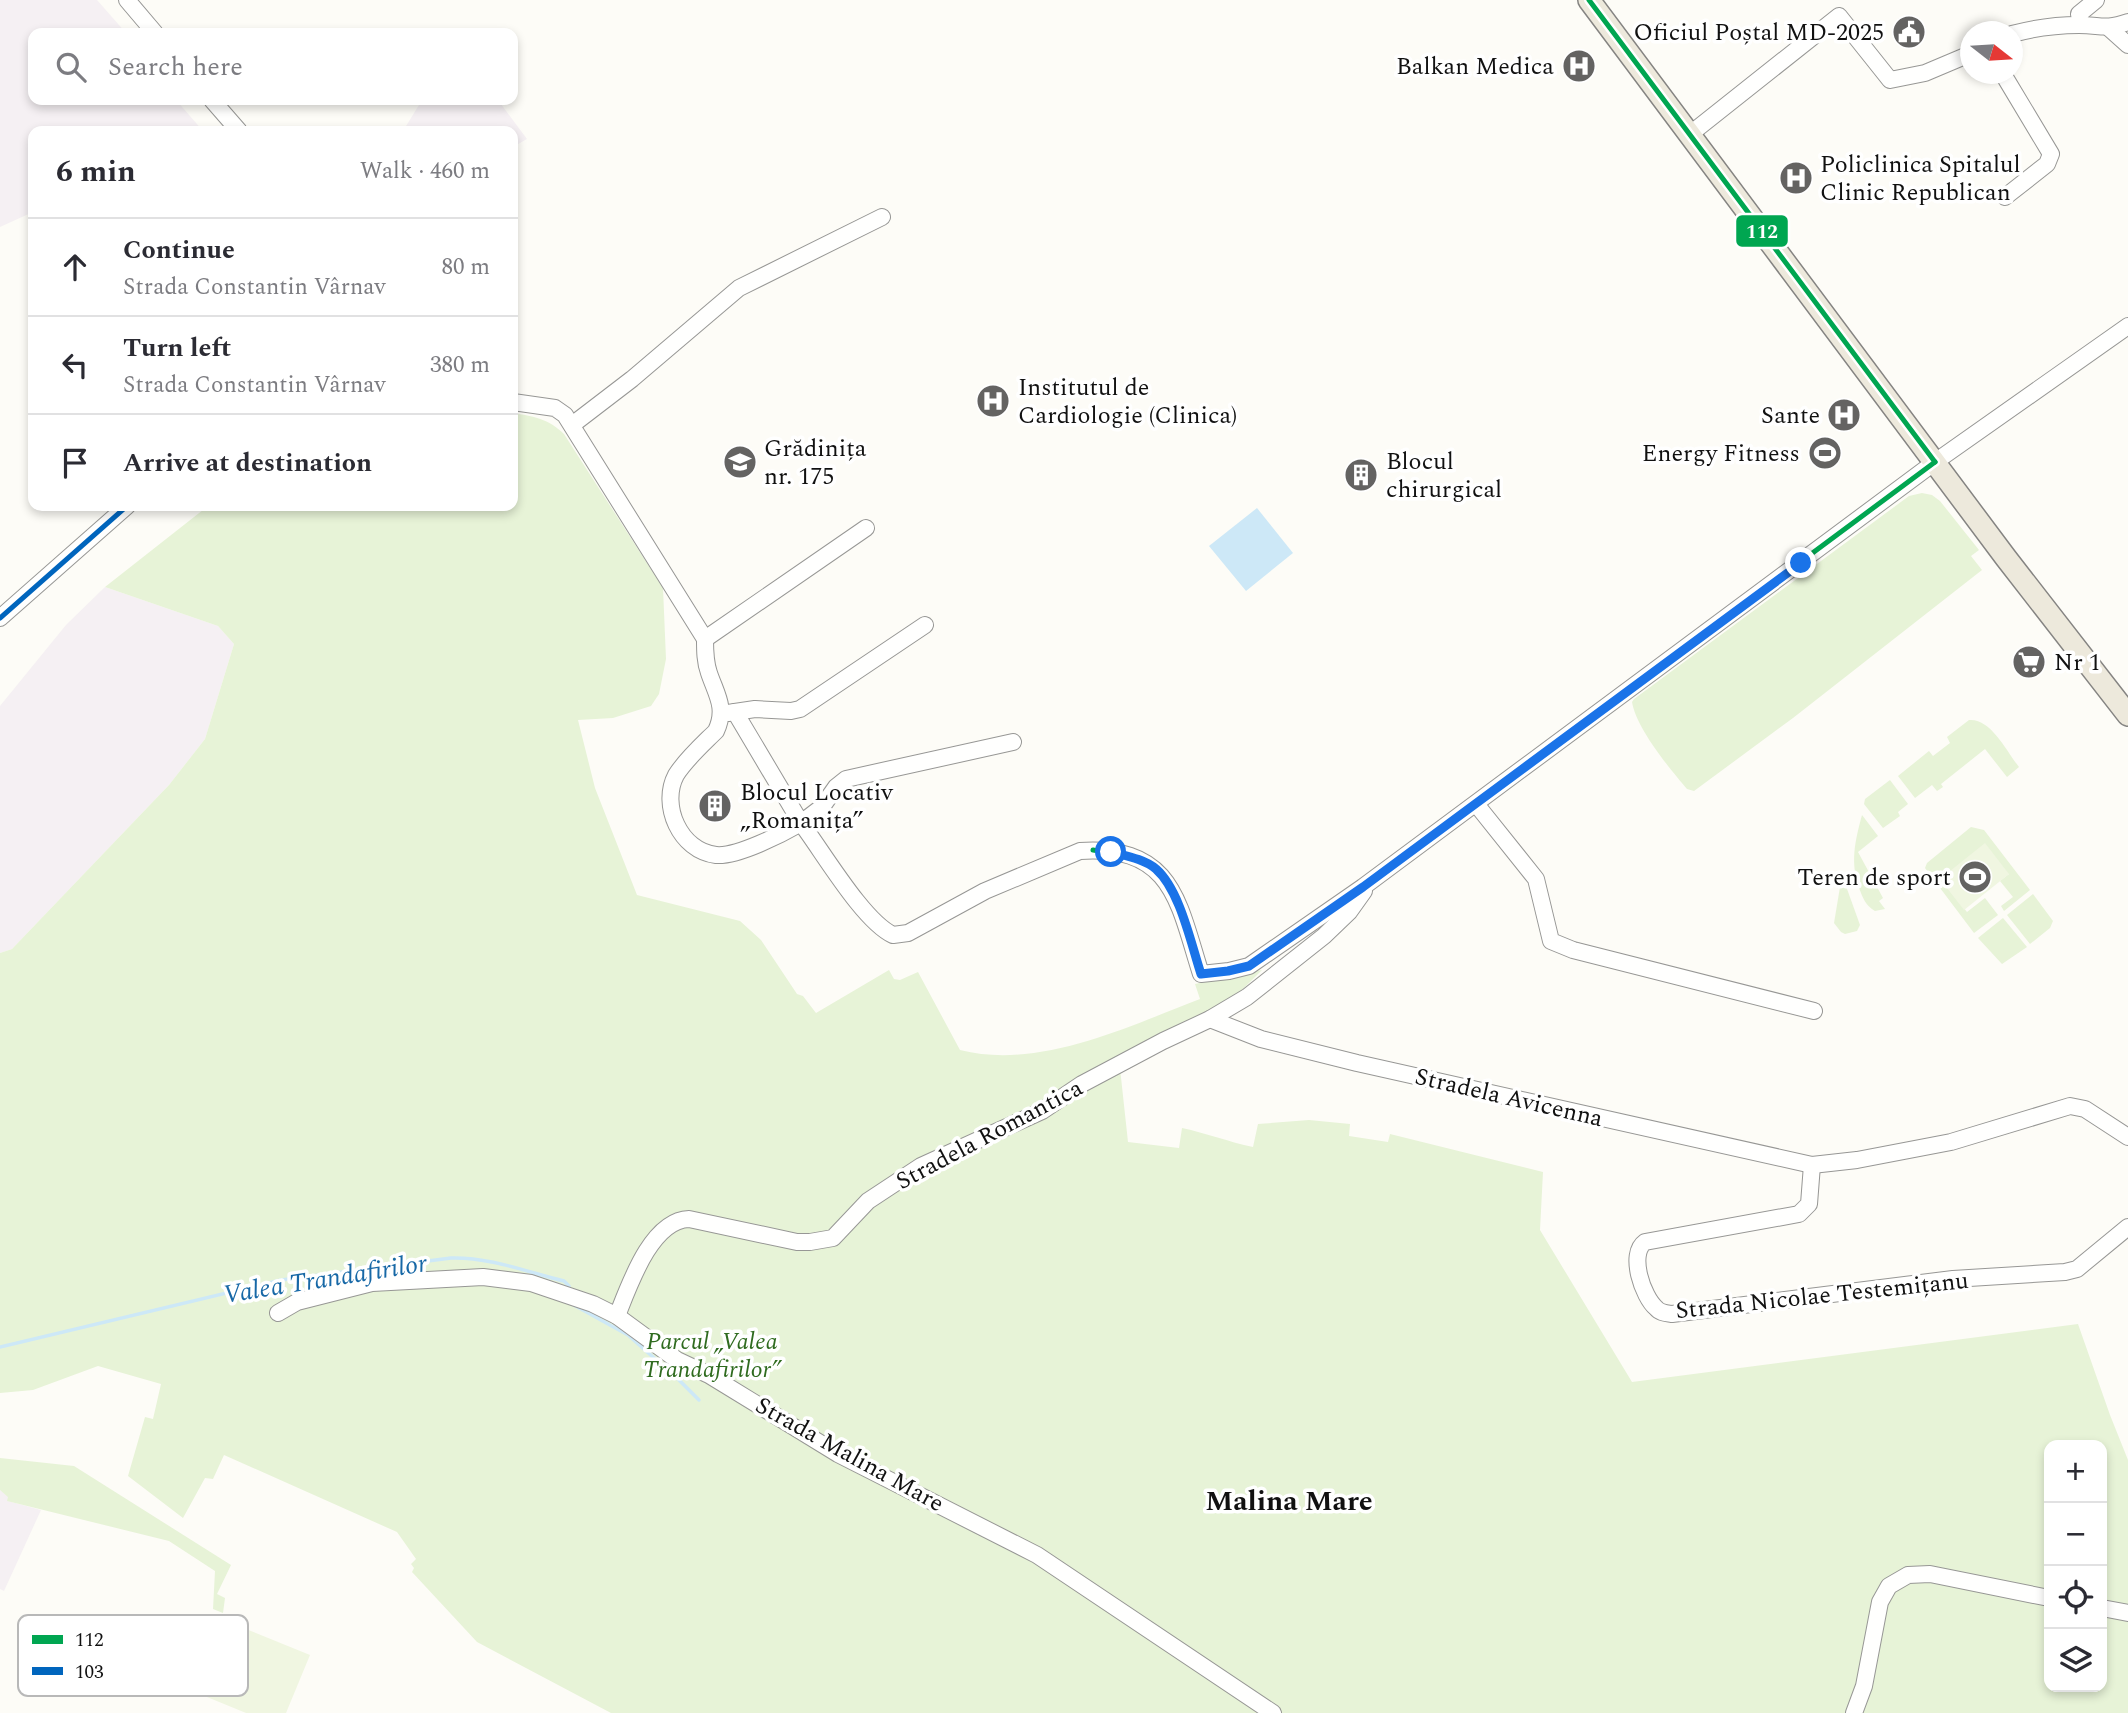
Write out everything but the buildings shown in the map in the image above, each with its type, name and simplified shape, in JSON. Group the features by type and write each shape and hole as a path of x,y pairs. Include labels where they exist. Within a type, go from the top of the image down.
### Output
{"main road":[{"path":"1589,0 2128,715"}],"street":[{"path":"127,0 151,28"},
{"path":"2081,25 2079,14 2096,0"},
{"path":"1689,135 1839,16 1890,80 1925,74 1960,58"},
{"path":"2023,31 2081,25 2109,29 2128,22"},
{"path":"2109,29 2128,45"},
{"path":"2005,197 2047,164 2050,154 2009,84"},
{"path":"216,105 235,126"},
{"path":"572,425 632,379 739,288 882,217"},
{"path":"518,403 555,408 565,415 572,425 705,639 708,670 729,713 802,824 857,901 887,932 894,935 908,933 985,891 1080,851 1093,850 1140,860 1155,868 1167,881 1182,914 1201,974 1249,966 1371,881 1935,462 2128,326"},
{"path":"0,618 121,511"},
{"path":"705,639 866,528"},
{"path":"925,625 800,709 755,709 729,713 682,767 673,783 671,806 681,834 690,844 715,855 737,851 802,824 822,807 836,787 846,779 1013,743"},
{"path":"1476,804 1536,879 1551,941 1573,950 1814,1011"},
{"name":"Stradela Romantica","path":"617,1317 632,1278 656,1237 673,1223 689,1219 797,1242 833,1238 869,1201 920,1166 1042,1111 1082,1084 1210,1019 1247,997 1324,936 1349,912 1371,881"},
{"name":"Stradela Avicenna","path":"1210,1019 1261,1039 1357,1063 1812,1165"},
{"path":"1812,1165 1857,1160 1951,1142 2070,1106 2085,1109 2128,1137"},
{"name":"Strada Nicolae Testemițanu","path":"1812,1165 1809,1204 1799,1214 1645,1242 1639,1246 1638,1271 1655,1308 1672,1314 1953,1279 2065,1272 2077,1269 2128,1227"},
{"name":"Strada Malina Mare","path":"278,1313 297,1302 372,1283 483,1277 531,1283 572,1296 617,1317 677,1360 709,1375 838,1454 1037,1555 1273,1713"},
{"path":"1854,1713 1864,1686 1880,1602 1889,1586 1908,1575 1930,1574 2044,1597"},
{"path":"2107,1609 2128,1613"}],"shaded area":[{"path":"0,0 97,0 122,28 28,28 28,105 180,105 199,126 28,126 28,214 0,227"},
{"path":"419,105 502,105 517,126 406,126"},
{"path":"518,127 527,139 518,144"},
{"path":"105,587 218,626 234,644 205,739 169,785 12,949 0,953 0,706 66,625"},
{"path":"0,1490 9,1497 8,1501 41,1510 4,1591 0,1589"}],"green space":[{"name":"Parcul „Valea Trandafirilor”","path":"518,414 553,425 564,434 663,588 666,659 659,694 651,706 613,718 578,720 595,788 637,895 740,921 761,940 797,994 803,996 816,1013 889,970 894,979 900,980 918,972 960,1050 990,1055 1051,1050 1113,1033 1200,999 1195,984 1262,970 1237,995 1119,1059 1128,1142 1179,1148 1182,1128 1253,1147 1258,1124 1309,1120 1350,1124 1349,1136 1388,1142 1390,1134 1543,1172 1540,1230 1632,1382 2078,1324 2128,1460 2128,1713 611,1713 477,1642 412,1572 414,1568 411,1564 416,1559 397,1532 224,1455 213,1479 205,1478 183,1518 128,1476 145,1417 153,1419 161,1384 98,1366 33,1390 0,1393 0,953 12,949 169,785 205,739 234,644 218,626 105,587 202,511 518,511"},
{"path":"1922,493 1932,495 1940,501 1979,550 1971,556 1982,570 1793,718 1694,791 1687,789 1647,736 1635,712 1632,702 1634,699 1909,496"},
{"path":"1969,720 1984,724 1991,730 2019,767 2007,777 1985,749 1941,784 1943,787 1937,791 1932,785 1915,798 1898,776 1929,751 1933,756 1950,743 1947,737"},
{"path":"1890,780 1908,804 1898,812 1900,816 1883,828 1864,804 1865,799"},
{"path":"1862,815 1878,836 1858,852 1883,898 1879,901 1885,909 1875,911 1863,898 1856,878 1854,860"},
{"path":"1971,827 1984,830 2030,890 2004,911 2001,906 2013,897 2000,881 2009,874 1940,879 1967,912 1985,898 1998,915 1974,933 1925,868 1927,863"},
{"name":"Teren de sport","path":"1985,843 2009,874 1964,910 1940,879"},
{"path":"1842,875 1860,925 1857,931 1845,934 1834,923"},
{"path":"2033,894 2053,921 2050,928 2030,944 2007,915"},
{"path":"2003,918 2027,947 2002,964 1978,938"},
{"path":"0,1458 74,1466 231,1565 217,1594 225,1598 223,1613 213,1609 215,1571 169,1541 7,1501 8,1497 0,1490"},
{"path":"248,1630 310,1655 286,1713 246,1713 207,1697 248,1696"}],"water":[{"path":"1257,508 1293,553 1246,591 1209,546"}],"waterway":[{"name":"Valea Trandafirilor","path":"0,1347 281,1280 451,1258 508,1266 564,1281 569,1286"},
{"name":"Valea Trandafirilor","path":"572,1304 628,1335 699,1400"}],"transit line":[{"name":"112","path":"1589,0 1935,462"},
{"name":"112","path":"1201,974 1249,966 1363,887 1935,462"},
{"name":"103","path":"0,618 121,511"},
{"name":"112","path":"1093,850 1141,860 1166,880 1188,926 1201,974"}],"place":[{"name":"Oficiul Poștal MD-2025","path":"1909,32"},
{"name":"Balkan Medica","path":"1579,66"},
{"name":"Policlinica Spitalul Clinic Republican","path":"1796,178"},
{"name":"Institutul de Cardiologie (Clinica)","path":"993,401"},
{"name":"Sante","path":"1844,415"},
{"name":"Energy Fitness","path":"1825,453"},
{"name":"Grădinița nr. 175","path":"740,462"},
{"name":"Blocul chirurgical","path":"1361,475"},
{"name":"Nr 1","path":"2029,662"},
{"name":"Blocul Locativ „Romanița”","path":"715,806"},
{"name":"Teren de sport","path":"1975,877"}],"district":[{"name":"Malina Mare","path":"1289,1500"}],"route":[{"path":"1111,852 1140,860 1155,868 1167,881 1182,914 1201,974 1249,966 1363,887 1801,563"}]}
